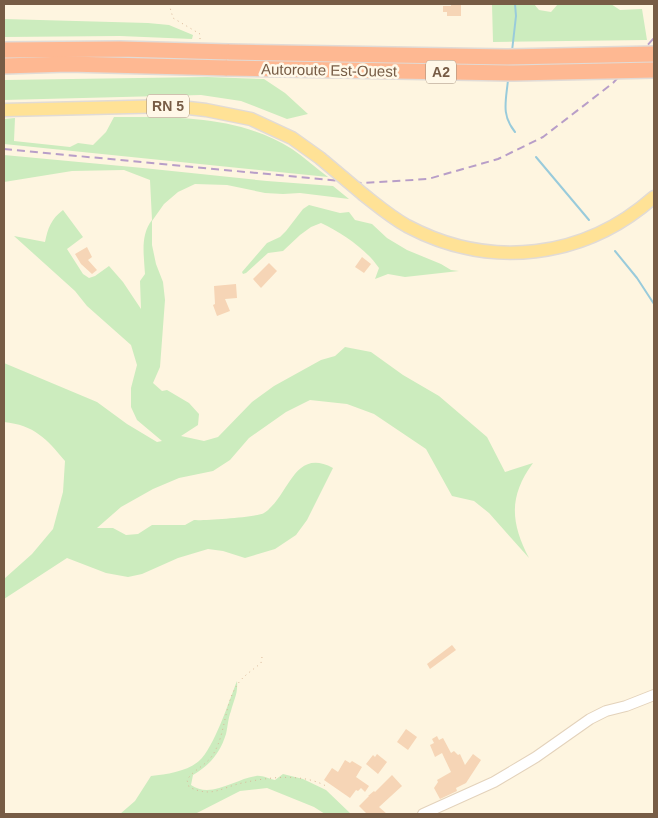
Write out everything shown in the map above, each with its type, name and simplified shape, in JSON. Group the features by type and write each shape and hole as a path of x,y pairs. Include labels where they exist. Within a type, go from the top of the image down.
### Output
{"highway":[{"name":"Autoroute Est-Ouest","path":"4,50 120,49 201,51 228,60 514,73 654,70"},
{"name":"Autoroute Est-Ouest","path":"4,66 228,60 654,54"}],"main road":[{"name":"RN 5","path":"4,110 171,106 206,110 251,119 292,138 320,158 383,210 407,226 452,245 486,252 523,253 552,249 590,238 631,216 654,197"}],"street":[{"path":"423,814 494,782 536,757 590,719 606,711 626,706 654,695"}],"path":[{"path":"169,4 173,18 200,34 201,51"},
{"path":"262,657 261,663 240,681 226,717 222,737 212,756 190,774 187,780 190,787 200,793 214,792 240,783 261,779 288,778 315,780 326,786"}],"green space":[{"path":"492,4 534,4 539,10 551,12 558,4 611,4 620,10 642,9 647,40 493,42"},
{"path":"4,19 148,23 169,25 193,35 192,39 120,36 4,37"},
{"path":"207,77 264,79 285,93 308,114 287,119 241,101 201,95 4,100 4,80"},
{"path":"114,117 206,120 250,130 292,149 328,177 4,144 4,119 15,118 14,141 70,147 78,143 93,145 106,132"},
{"path":"4,155 333,186 349,199 300,193 265,193 227,185 195,184 178,192 164,204 152,221 152,245 156,264 163,282 165,300 160,367 153,383 162,391 167,390 189,403 199,414 198,425 181,436 204,441 218,437 252,402 274,386 321,360 335,356 345,347 371,352 403,375 439,396 487,437 505,472 533,463 519,487 515,510 519,533 529,558 489,513 474,501 452,496 426,449 374,414 347,404 310,400 286,412 249,438 230,460 213,471 179,478 153,489 121,507 97,528 113,528 126,535 138,534 152,525 185,525 194,520 252,516 264,513 273,505 300,469 309,464 320,463 333,468 307,520 296,535 275,549 245,558 223,551 208,549 178,558 142,574 128,577 106,573 67,558 4,599 4,579 32,554 53,529 63,492 65,461 39,434 24,426 4,422 4,363 97,402 127,424 157,442 162,441 137,420 131,407 131,388 137,365 131,345 14,236 45,242 51,224 63,210 83,237 67,249 83,274 89,278 109,266 123,282 141,309 140,281 145,274 144,239 152,220 150,180 124,170 72,171 4,182"},
{"path":"309,205 340,213 349,212 355,220 372,224 387,238 407,250 451,270 459,271 405,277 388,274 375,279 379,268 374,261 345,237 321,223 300,235 283,251 268,253 243,274 242,272 267,243 280,237 303,209"},
{"path":"237,681 236,693 224,741 214,758 193,775 191,785 207,790 223,787 256,776 275,780 283,774 303,779 326,790 351,814 325,814 314,807 267,788 240,791 195,814 120,814 135,801 151,776 188,768 205,755 221,724"}],"building":[{"path":"451,4 461,4 461,16 447,16 447,12 443,12 443,6 451,6"},
{"path":"87,247 92,257 88,260 97,270 92,274 81,264 75,254"},
{"path":"362,257 371,264 364,273 355,267"},
{"path":"269,263 277,271 261,288 253,279"},
{"path":"236,284 237,298 225,299 230,311 217,316 213,305 215,304 214,286"},
{"path":"452,645 456,650 430,669 427,664"},
{"path":"406,729 417,737 408,750 397,742"},
{"path":"437,736 439,740 443,738 451,753 454,751 458,755 460,754 465,765 473,754 481,760 466,783 456,788 457,791 440,799 434,788 438,782 437,780 451,772 442,753 435,757 430,745 434,743 432,739"},
{"path":"377,754 387,762 378,774 366,764 373,755 375,757"},
{"path":"345,760 350,763 352,761 362,767 356,777 369,786 365,792 361,788 358,791 356,790 350,798 324,780 332,768 338,772"},
{"path":"392,775 402,786 379,807 387,814 367,814 359,806"}],"waterway":[{"path":"512,51 516,16 515,4"},
{"path":"508,80 506,114 515,132"},
{"path":"536,157 589,220"},
{"path":"615,251 637,278 654,304"}],"railway":[{"path":"4,149 362,183 428,179 498,159 543,137 613,83 654,38"}]}
